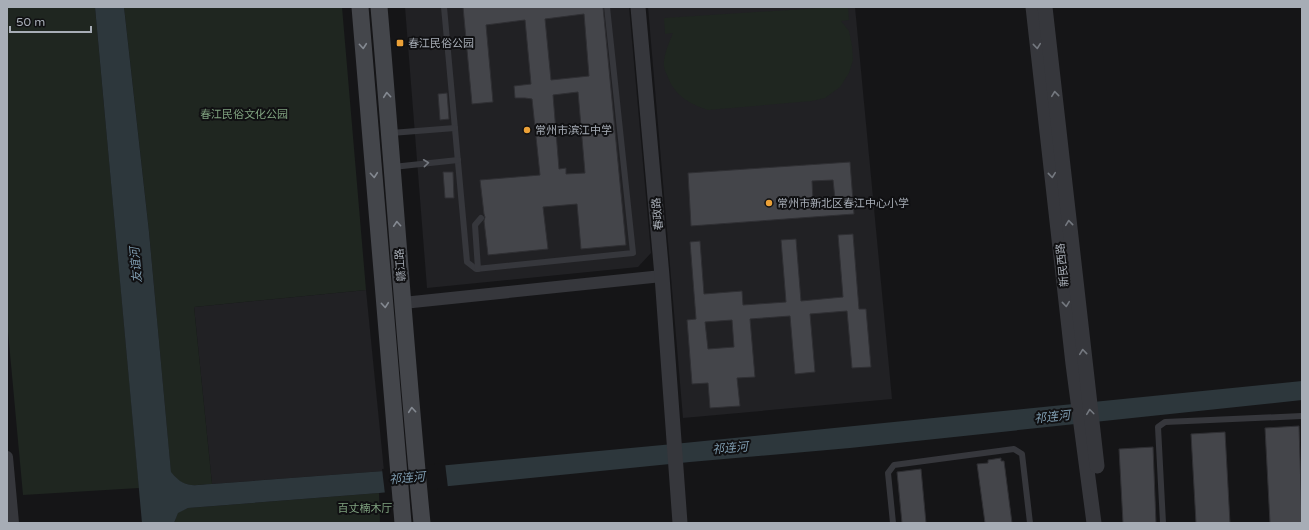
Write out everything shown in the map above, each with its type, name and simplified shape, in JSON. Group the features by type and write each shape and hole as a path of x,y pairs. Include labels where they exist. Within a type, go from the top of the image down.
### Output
{"main road":[{"name":"赣江路","path":"360,7 403,523"},
{"name":"赣江路","path":"379,7 422,523"}],"street":[{"name":"春政路","path":"638,7 662,276 680,523"},
{"name":"新民西路","path":"1033,7 1082,392 1104,523"},
{"name":"新民西路","path":"1045,7 1082,392"},
{"path":"403,303 662,276"},
{"name":"新民西路","path":"1088,434 1094,523"},
{"path":"7,457 13,523"}],"lane":[{"path":"444,7 467,262 476,269 633,253 607,7"},
{"path":"390,134 455,128"},
{"path":"393,167 458,160"},
{"path":"478,269 475,225 481,218"},
{"path":"1163,523 1158,427 1165,422 1302,416"},
{"path":"893,523 888,472 894,465 1014,449 1022,454 1030,523"}],"shaded area":[{"name":"常州市滨江中学","path":"405,7 629,7 651,253 638,267 427,288"},
{"name":"常州市新北区春江中心小学","path":"648,7 855,7 892,399 683,418"},
{"path":"366,290 384,471 212,484 194,307"}],"green space":[{"path":"7,7 95,7 139,488 23,495 7,321"},
{"name":"春江民俗文化公园","path":"124,7 342,7 366,290 194,307 212,484 185,484 180,482 171,473 149,232"},
{"path":"848,7 849,20 841,21 849,31 853,60 849,73 840,87 825,98 812,101 708,110 683,98 670,82 665,71 664,58 673,33 665,34 664,18"},
{"name":"百丈楠木厅","path":"379,493 380,523 174,523 178,512 188,508"}],"water":[{"path":"95,7 124,7 149,232 171,472 185,484 199,485 384,471 684,443 1302,381 1302,400 850,448 690,462 379,493 188,508 178,513 174,523 142,523"}],"pier":[{"path":"445,463 448,488 385,494 382,469"}],"building":[{"path":"463,7 603,7 626,245 581,249 577,204 543,207 548,249 488,255 480,180 540,175 532,99 515,98 514,86 531,84 525,20 486,25 493,102 472,104","holes":["584,14 589,76 551,80 545,19","578,92 585,173 566,174 566,168 559,169 553,95"]},
{"path":"447,93 449,119 440,120 438,94"},
{"path":"850,162 854,214 691,226 688,173","holes":["833,180 835,199 813,200 812,181"]},
{"path":"443,172 453,172 454,198 445,198"},
{"path":"853,234 859,309 866,309 871,367 852,368 847,311 810,314 815,372 795,374 790,316 750,319 755,377 737,378 740,406 710,408 708,383 692,384 687,320 696,319 690,242 700,241 704,294 742,291 743,305 786,302 781,240 796,239 801,301 843,297 838,235","holes":["732,320 734,347 708,349 705,322"]},
{"path":"1299,426 1302,523 1270,523 1265,428"},
{"path":"1225,432 1230,523 1196,523 1191,434"},
{"path":"1153,447 1156,523 1123,523 1119,449"},
{"path":"1001,458 1001,461 1004,461 1012,523 985,523 977,464 988,463 988,460"},
{"path":"921,469 926,523 902,523 897,472"}],"place":[{"name":"春江民俗公园","path":"400,43"},
{"name":"常州市滨江中学","path":"527,130"},
{"name":"常州市新北区春江中心小学","path":"769,203"}],"water label":[{"name":"友谊河","path":"136,265"},
{"name":"祁连河","path":"1052,417"},
{"name":"祁连河","path":"730,448"},
{"name":"祁连河","path":"407,478"}]}
